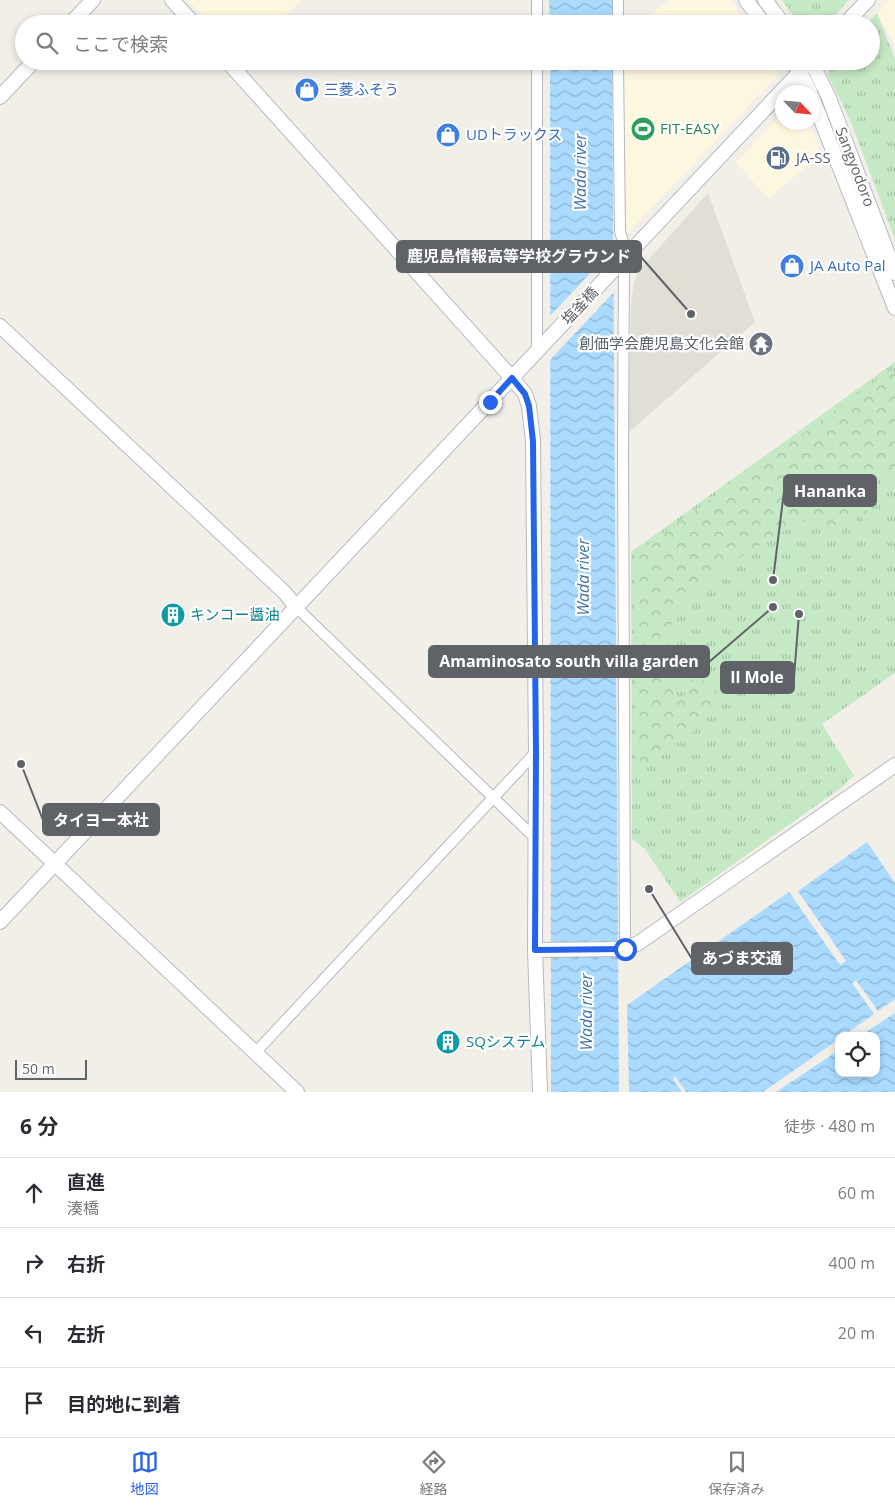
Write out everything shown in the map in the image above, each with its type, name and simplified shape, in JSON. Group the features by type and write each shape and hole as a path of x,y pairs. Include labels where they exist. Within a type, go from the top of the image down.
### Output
{"street":[{"path":"79,15 93,0"},
{"path":"172,0 186,15"},
{"path":"537,0 537,15"},
{"path":"618,0 618,15"},
{"path":"746,0 757,15"},
{"path":"765,0 776,15"},
{"path":"854,15 868,0"},
{"path":"0,97 26,70"},
{"path":"235,70 512,378 525,394 529,406 533,441 535,838 540,950 540,1092"},
{"path":"537,70 539,350"},
{"path":"618,70 620,231 624,260 623,949"},
{"name":"塩釜橋","path":"0,922 624,260 793,70"},
{"path":"798,70 806,85"},
{"name":"Sangyodoro","path":"815,70 828,98 895,273"},
{"name":"Sangyodoro","path":"820,116 895,308"},
{"path":"0,326 279,588 296,607 535,838"},
{"path":"255,1053 536,752"},
{"path":"540,950 623,949 637,944 895,766"},
{"path":"0,812 297,1092"}],"shaded area":[{"path":"188,0 303,0 286,15 201,15"},
{"path":"670,0 731,0 742,15 650,15"},
{"path":"889,0 895,0 895,47 880,19 880,15 877,13"},
{"path":"622,70 778,70 777,76 627,234 624,232"},
{"name":"JA-SS","path":"775,121 775,130 812,130 821,153 768,199 736,162"},
{"path":"708,193 755,322 628,433 631,305 634,282 641,268"}],"green space":[{"path":"782,0 849,0 835,15 793,15"},
{"path":"880,21 895,59 895,239 850,120 828,75 829,70 880,70"},
{"path":"895,362 895,673 822,724 854,776 845,785 680,902 645,849 632,839 631,552"},
{"path":"892,370 895,375 895,482 887,488 883,468 858,485 871,529 858,514 830,527 820,529 810,517 778,534 712,576 679,604 672,615 674,699 683,697 693,681 700,678 723,696 692,733 640,770 636,770 635,554 712,498 726,500 759,471 763,462"}],"water":[{"path":"549,0 612,0 612,15 550,15"},
{"name":"Wada river","path":"550,70 612,70 619,1092 551,1092"},
{"path":"867,842 895,883 895,999 878,1011 856,980 852,983 874,1014 849,1032 835,1032 835,1042 763,1092 686,1092 675,1076 673,1079 682,1092 629,1092 627,1005 789,892 840,965 846,961 798,891"},
{"path":"895,1013 895,1092 776,1092 835,1053 835,1077 880,1077 880,1032 866,1032"}],"pier":[{"path":"615,247 615,291 548,362 548,318"}],"place":[{"name":"三菱ふそう","path":"307,90"},
{"name":"FIT-EASY","path":"643,129"},
{"name":"UDトラックス","path":"448,135"},
{"name":"JA-SS","path":"778,158"},
{"name":"JA Auto Pal","path":"792,266"},
{"name":"鹿児島情報高等学校グラウンド","path":"691,314"},
{"name":"創価学会鹿児島文化会館","path":"761,344"},
{"name":"Hananka","path":"773,580"},
{"name":"Amaminosato south villa garden","path":"773,607"},
{"name":"Il Mole","path":"799,614"},
{"name":"キンコー醤油","path":"173,615"},
{"name":"タイヨー本社","path":"21,764"},
{"name":"あづま交通","path":"649,889"},
{"name":"SQシステム","path":"448,1042"}],"route":[{"path":"490,402 512,378 525,394 529,406 533,441 536,752 535,950 625,949"}]}
